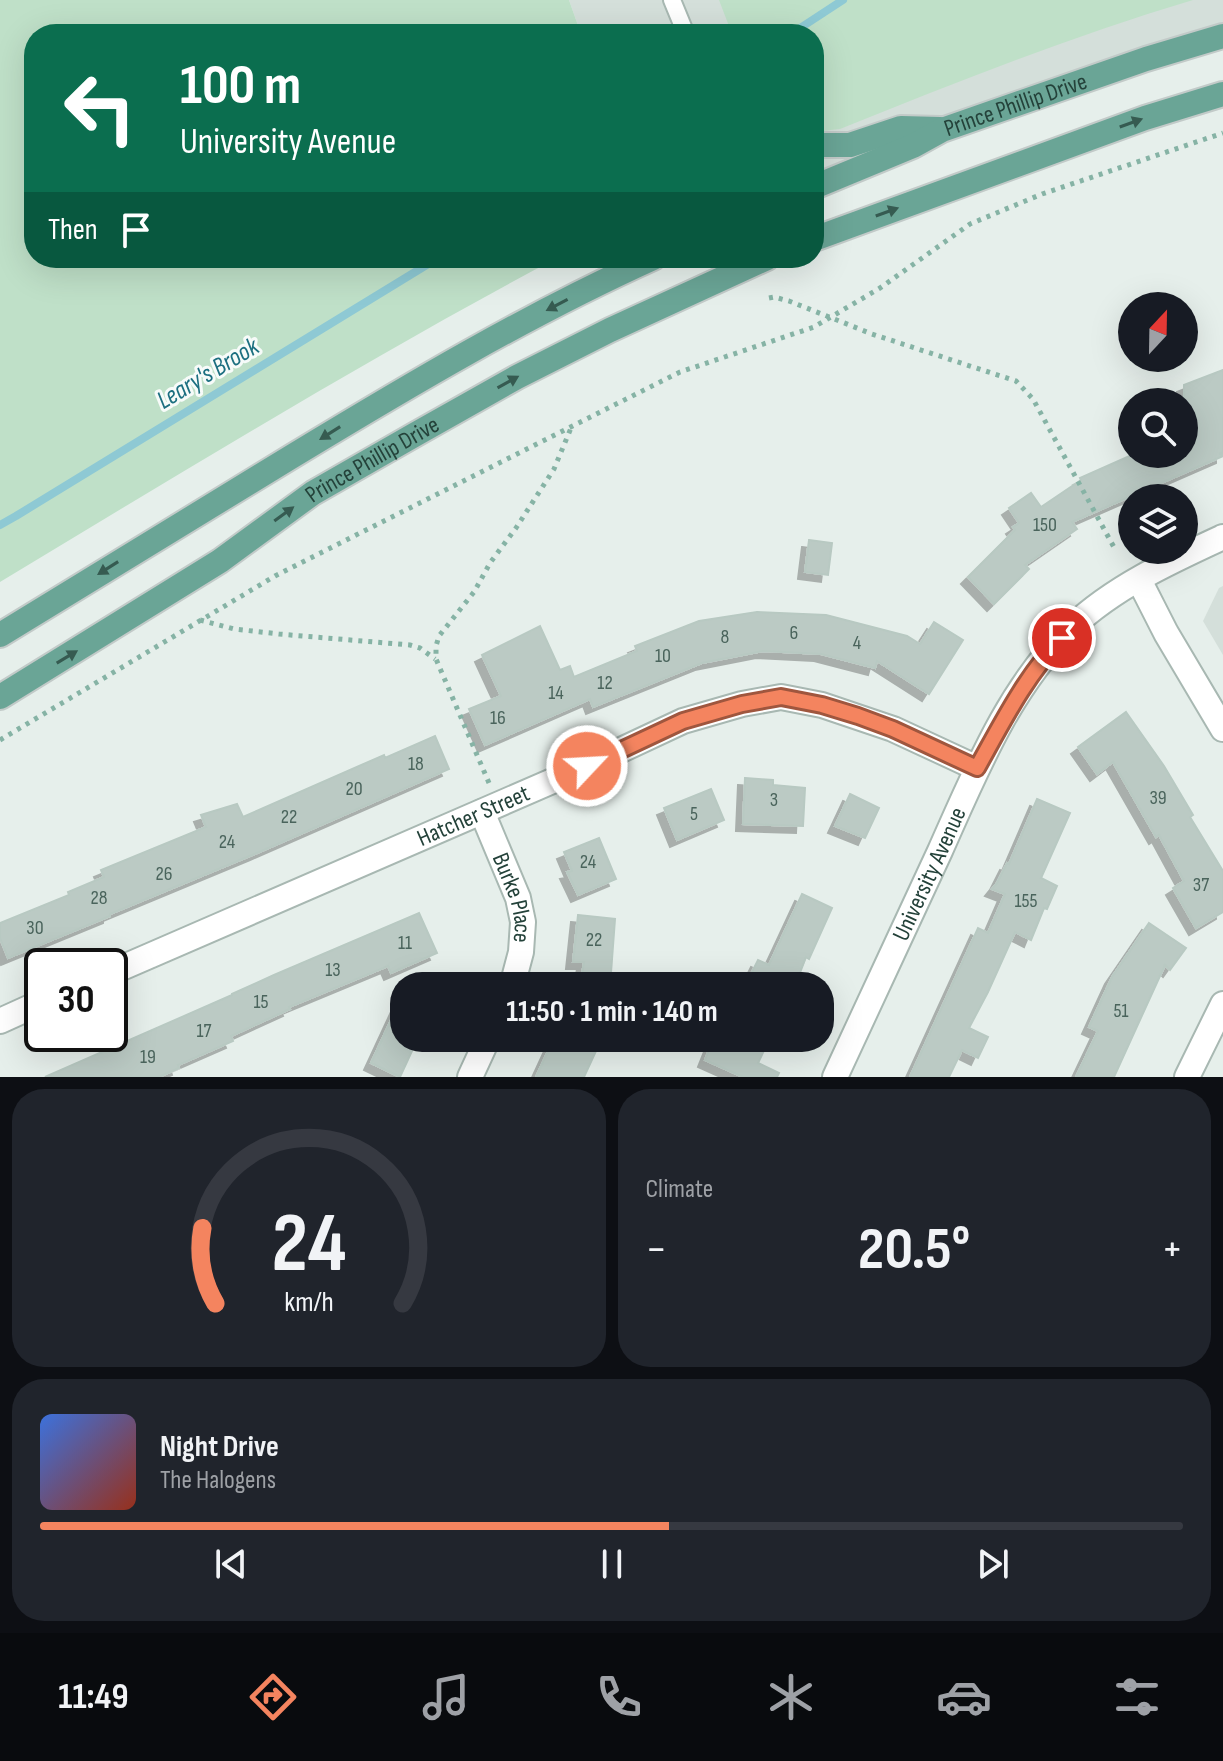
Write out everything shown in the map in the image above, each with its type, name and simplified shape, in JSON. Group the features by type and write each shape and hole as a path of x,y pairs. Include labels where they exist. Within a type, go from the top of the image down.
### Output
{"main road":[{"name":"Prince Phillip Drive","path":"824,183 913,146 942,130 1146,59 1223,36"},
{"path":"824,235 1145,118 1223,94"},
{"path":"824,145 850,145 901,128 942,130"},
{"name":"Prince Phillip Drive","path":"0,635 407,387 626,268"},
{"name":"Prince Phillip Drive","path":"0,697 220,561 313,493 517,377 745,268"}],"street":[{"name":"University Avenue","path":"835,1077 977,768 1027,682 1051,650 1098,606 1139,580 1223,537"},
{"path":"1139,580 1166,633 1223,729"},
{"name":"Hatcher Street","path":"128,965 587,766 683,721 742,704 781,697 822,705 893,729 977,768"},
{"name":"Burke Place","path":"482,812 518,898 523,922 516,972"},
{"path":"1187,1077 1223,1004"},
{"path":"0,1021 24,1010"},
{"path":"470,1077 482,1052"}],"lane":[{"path":"672,0 682,24"}],"path":[{"path":"0,740 275,576 680,372 791,336 832,318 970,224 1042,194 1223,133"},
{"path":"769,298 789,301 884,338 1016,381 1033,399 1116,551"},
{"path":"489,785 436,659 436,646 439,636 474,592 554,469 571,427"},
{"path":"200,620 264,633 410,645 436,659"}],"shaded area":[{"path":"569,0 1223,0 1223,37 824,183 824,24 577,24"},
{"path":"1223,586 1223,655 1203,621 1219,588"}],"green space":[{"path":"0,0 569,0 577,24 24,24 24,268 538,268 207,457 0,582"},
{"path":"719,0 1193,0 1015,60 840,129 824,131 824,24 728,24"}],"building":[{"path":"1223,370 1223,452 1219,454 1223,456 1198,467 1198,388 1184,388 1184,385"},
{"path":"1118,461 1118,468 1196,468 1159,484 1118,484 1118,502 1072,522 1077,529 1025,565 1029,569 994,604 968,577 1015,530 1013,527 1019,523 1009,508 1031,493 1041,507 1080,478"},
{"path":"809,540 832,543 828,575 805,572"},
{"path":"757,612 826,615 907,636 920,644 934,622 963,640 929,694 877,661 875,668 821,654 763,651 702,663 593,707 590,699 485,745 469,709 501,696 482,655 540,626 560,670 570,666 574,677 637,651 635,646 699,621"},
{"path":"1126,712 1164,766 1223,871 1223,912 1196,928 1173,888 1184,881 1113,762 1097,774 1078,747"},
{"path":"435,736 449,769 110,916 32,948 24,948 24,951 8,958 0,938 0,923 104,877 101,870 206,827 201,815 237,804 243,817 384,755 385,758"},
{"path":"745,778 773,780 773,785 805,788 803,826 743,824"},
{"path":"711,789 724,820 677,840 664,808"},
{"path":"850,794 879,808 865,838 835,826"},
{"path":"1037,799 1070,813 1041,878 1057,886 1047,909 1044,908 1031,940 1015,932 969,1028 988,1037 978,1058 962,1050 949,1077 910,1077 978,928 988,933 1005,894 992,889 1009,864"},
{"path":"599,838 616,879 578,895 567,872 572,871 564,852"},
{"path":"802,894 832,908 800,972 752,972 758,960 769,965"},
{"path":"419,913 437,953 393,972 388,966 289,1007 231,1036 233,1041 178,1065 179,1068 159,1077 45,1077 102,1052 128,1052 128,1041"},
{"path":"578,915 615,919 611,972 582,972 584,962 573,962"},
{"path":"1149,923 1186,948 1170,970 1165,965 1114,1077 1076,1077 1098,1031 1089,1027 1112,977"},
{"path":"390,1022 390,1052 412,1052 400,1077 371,1063"},
{"path":"548,1052 596,1052 584,1077 536,1077"},
{"path":"708,1052 763,1052 758,1063 779,1073 777,1077 743,1077 705,1060"}],"waterway":[{"name":"Leary's Brook","path":"806,24 843,0"},
{"name":"Leary's Brook","path":"0,525 422,268"}],"route":[{"path":"587,766 683,721 742,704 781,697 858,716 977,768 1027,682 1062,638"}]}
